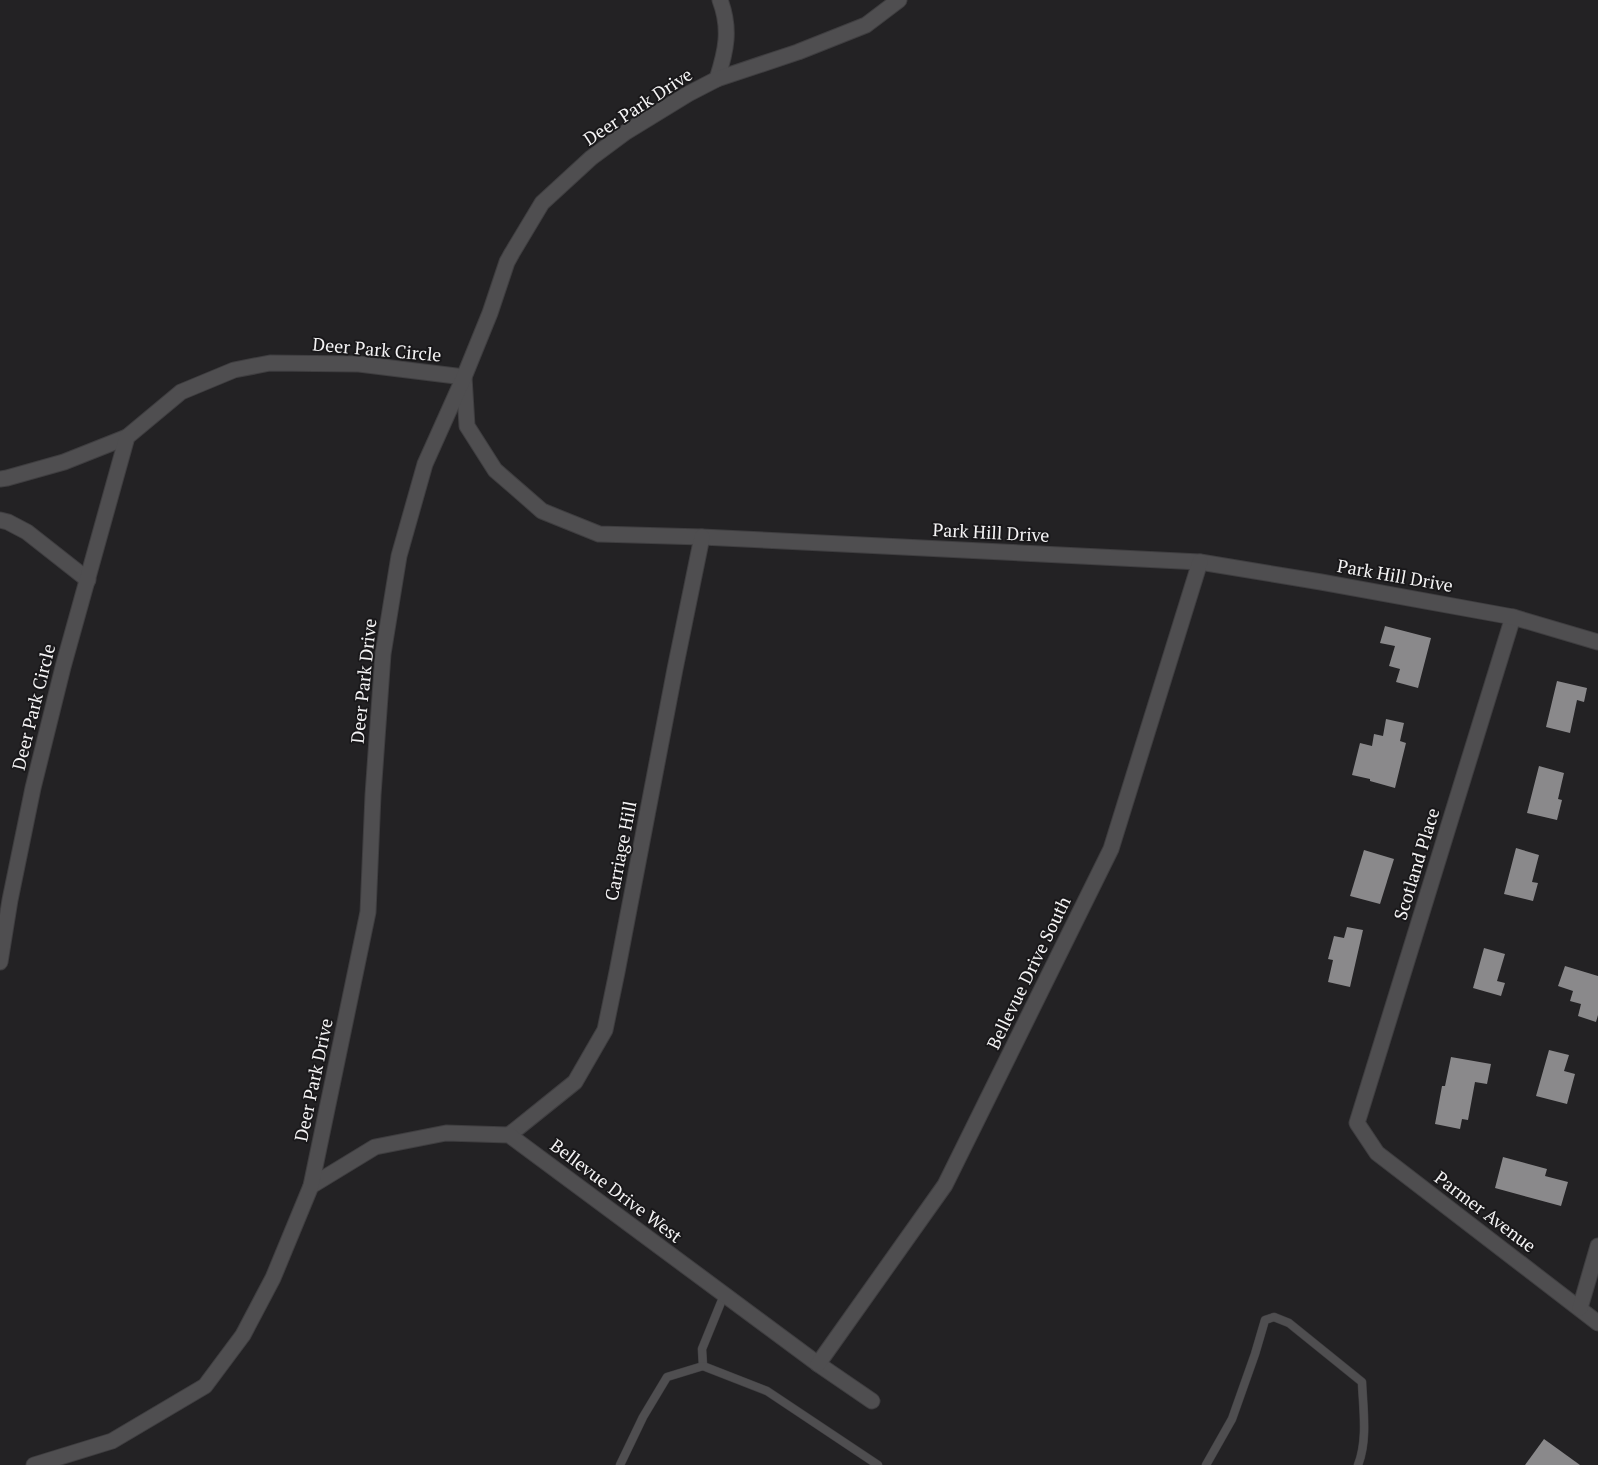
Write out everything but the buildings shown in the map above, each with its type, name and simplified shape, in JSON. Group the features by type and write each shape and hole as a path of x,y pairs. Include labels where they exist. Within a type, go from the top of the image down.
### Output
{"street":[{"path":"718,80 725,54 727,34 725,15 720,0"},
{"name":"Deer Park Drive","path":"34,1465 112,1440 205,1386 243,1335 273,1278 311,1186 368,912 372,801 383,654 399,556 425,464 490,313 507,262 542,203 591,158 626,132 688,94 718,80 866,25 899,0"},
{"name":"Deer Park Circle","path":"0,962 10,900 33,788 63,667 127,437 181,392 234,370 270,363 359,364 464,377"},
{"name":"Park Hill Drive","path":"464,377 467,426 495,470 542,511 599,534 702,537 1200,562 1314,580 1513,616 1598,642"},
{"path":"0,479 64,462 127,437"},
{"path":"0,520 27,532 88,580"},
{"name":"Carriage Hill","path":"509,1135 575,1082 605,1030 702,537"},
{"name":"Bellevue Drive South","path":"818,1364 945,1185 1111,849 1200,562"},
{"name":"Scotland Place","path":"1357,1124 1513,616"},
{"name":"Parmer Avenue","path":"1357,1124 1377,1153 1598,1323"},
{"path":"311,1186 375,1147 446,1133 509,1135"},
{"name":"Bellevue Drive West","path":"509,1135 818,1364 872,1401"},
{"path":"1580,1308 1598,1246"}],"lane":[{"path":"703,1366 702,1349 724,1295"},
{"path":"1206,1465 1232,1418 1265,1320 1274,1317 1289,1323 1362,1382 1364,1414 1362,1454 1358,1465"},
{"path":"620,1465 643,1417 667,1377 703,1366 767,1391 878,1465"}]}
